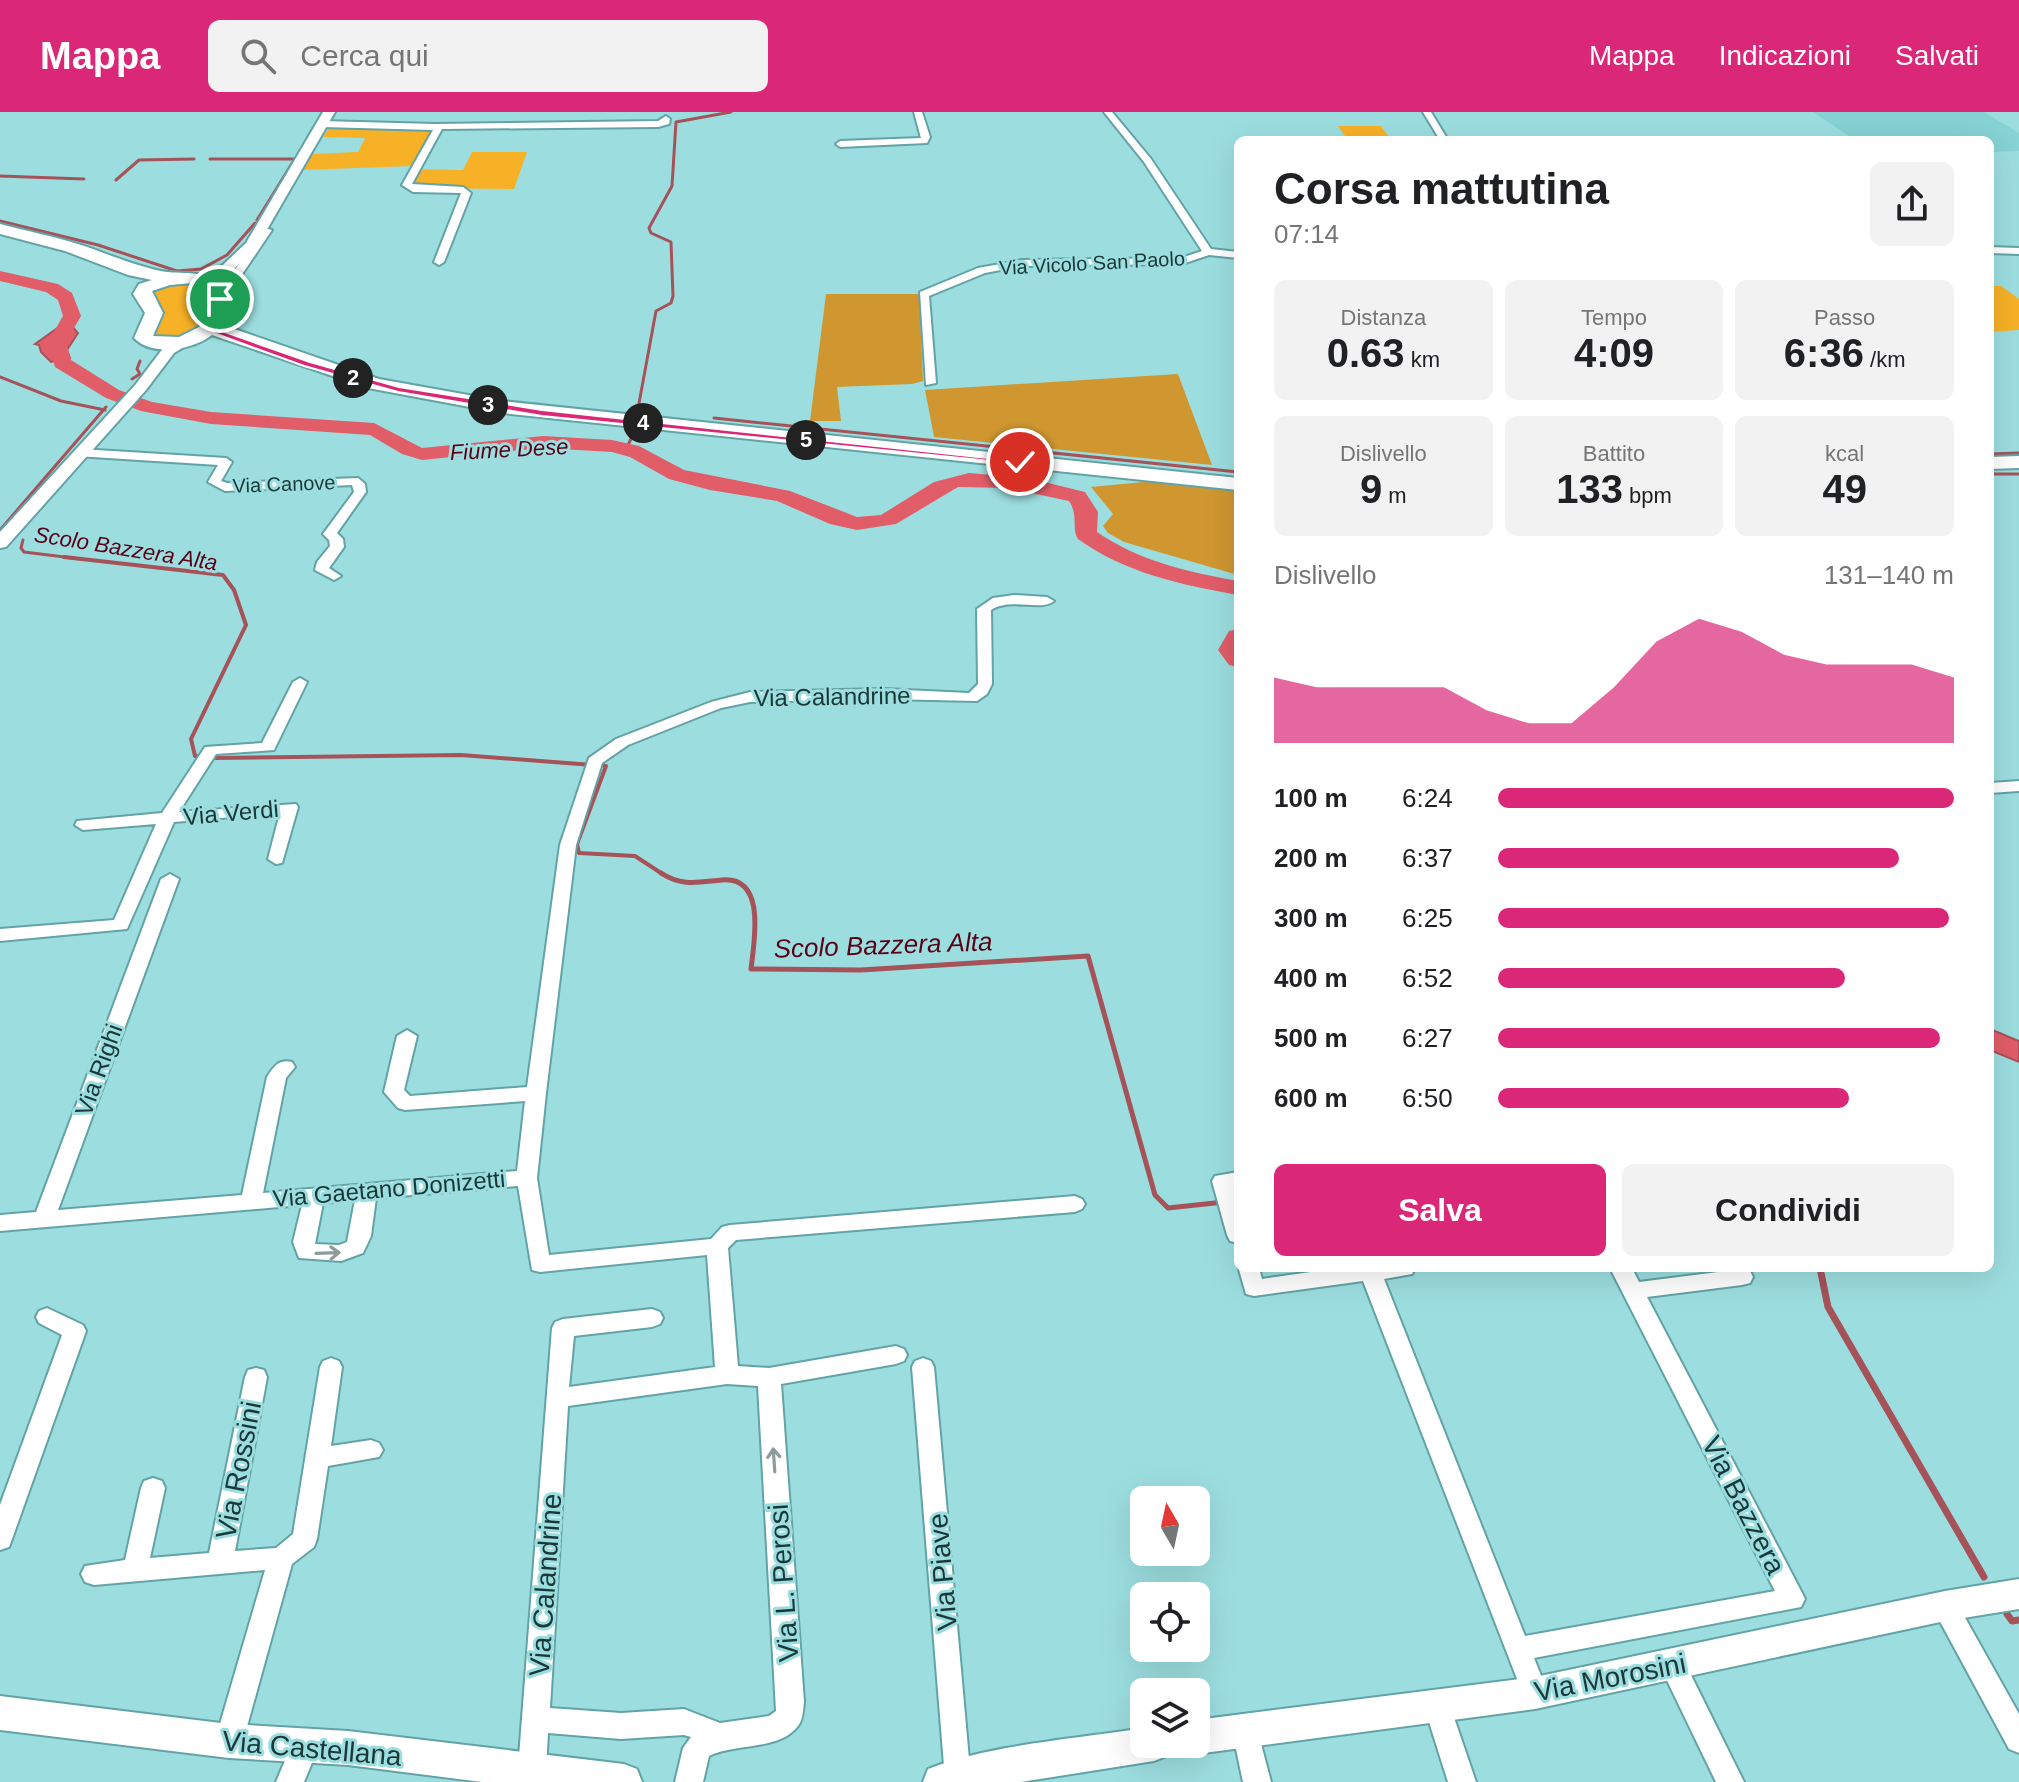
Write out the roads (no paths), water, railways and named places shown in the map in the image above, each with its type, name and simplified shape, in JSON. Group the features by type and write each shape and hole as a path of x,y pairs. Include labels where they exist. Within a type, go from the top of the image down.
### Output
{"main road":[{"path":"0,229 63,244 134,271 211,284 199,308 210,327 375,384 502,407 1234,484"},
{"path":"134,271 147,287"},
{"path":"182,278 147,287 142,294 154,313 142,334 151,341 215,339 262,347"},
{"path":"189,340 210,327"},
{"path":"1994,463 2019,462"}],"street":[{"path":"211,284 251,245 329,112"},
{"path":"840,144 924,141 926,137 918,112"},
{"name":"Via Vicolo San Paolo","path":"1108,112 1148,161 1208,252"},
{"path":"1427,112 1442,136"},
{"path":"322,124 435,127 658,124 666,122 666,119"},
{"path":"435,127 438,129 407,185 413,189 463,190 466,193 439,262"},
{"path":"199,308 213,306 220,299 267,230"},
{"path":"1994,250 2019,251"},
{"name":"Via Vicolo San Paolo","path":"930,383 924,294 982,270 1022,263 1182,261 1208,252 1234,255"},
{"path":"182,278 212,272 243,254"},
{"path":"0,543 141,387 169,350 189,340"},
{"path":"151,341 156,351 154,371"},
{"name":"Via Canove","path":"80,453 226,462 214,482 225,487 354,481 359,484 360,492 330,534 336,539 337,547 324,562 322,570 334,576"},
{"name":"Via Calandrine","path":"1047,601 1001,600 990,603 984,609 985,684 982,691 972,698 884,694 750,697 716,705 622,742 593,765 568,845 527,1178 540,1264 717,1246 730,1233 1075,1204"},
{"path":"167,818 211,750 268,747 300,682"},
{"path":"1994,788 2019,786"},
{"name":"Via Verdi","path":"83,825 290,807 276,859"},
{"name":"Via Verdi","path":"121,925 167,818"},
{"name":"Via Righi","path":"44,1220 170,879"},
{"path":"0,935 154,922"},
{"path":"407,1036 394,1092 405,1103 536,1093"},
{"name":"Via Gaetano Donizetti","path":"251,1201 277,1077 285,1067"},
{"name":"Via Gaetano Donizetti","path":"44,1220 527,1178"},
{"path":"314,1196 304,1242 307,1252 341,1253 355,1247 360,1236 367,1192"},
{"path":"0,1223 44,1220"},
{"path":"717,1246 727,1375"},
{"path":"1249,1272 1254,1288 1370,1272 1535,1693"},
{"name":"Via Bazzera","path":"1517,1649 1792,1599 1623,1272"},
{"path":"1632,1291 1742,1277"},
{"path":"0,1539 5,1511 75,1331 47,1317"},
{"name":"Via Calandrine","path":"532,1770 563,1328 652,1318"},
{"path":"557,1398 727,1375 769,1377 896,1355"},
{"path":"229,1741 281,1558 305,1539 331,1367"},
{"name":"Via Piave","path":"923,1367 950,1780"},
{"name":"Via Rossini","path":"220,1563 256,1377"},
{"name":"Via L. Perosi","path":"720,1736 774,1728 788,1718 791,1702 769,1377"},
{"path":"316,1458 371,1450"},
{"path":"135,1570 153,1488"},
{"name":"Via Rossini","path":"94,1574 281,1558"},
{"name":"Via Morosini","path":"1210,1735 1535,1693 1945,1606 2019,1594"},
{"path":"1945,1606 2019,1740"},
{"path":"1673,1666 1730,1782"},
{"path":"1437,1706 1462,1782"},
{"name":"Via Castellana","path":"0,1713 229,1741 305,1746 624,1782"},
{"path":"537,1720 621,1726 684,1722 720,1736"},
{"path":"1245,1730 1257,1782"},
{"path":"689,1782 697,1748 720,1736"},
{"path":"290,1782 305,1746"},
{"path":"950,1780 1130,1748"}],"waterway":[{"path":"637,414 656,311 671,303 673,296 671,242 651,233 649,228 672,186 676,122 731,112"},
{"path":"116,180 139,160 194,159"},
{"path":"210,159 295,159"},
{"path":"257,220 293,162"},
{"path":"0,176 84,179"},
{"path":"0,221 98,245 177,271 201,269 227,255 255,223"},
{"name":"Fiume Dese","path":"0,276 52,288 66,297 72,316 57,342 62,363 120,398 148,407 211,418 374,429 409,450 431,455 543,442 612,446 632,451 676,475 710,484 782,495 857,524 878,522 898,515 953,481 1008,481 1077,497 1087,512 1086,534 1119,555 1179,576 1234,587"},
{"path":"132,379 140,374 137,369 140,361"},
{"name":"Scolo Bazzera Alta","path":"0,377 61,401 104,410"},
{"name":"Scolo Bazzera Alta","path":"0,530 104,410"},
{"path":"714,418 1234,472"},
{"path":"626,449 633,435"},
{"path":"1994,454 2019,453"},
{"path":"1994,474 2019,474"},
{"name":"Scolo Bazzera Alta","path":"23,540 21,548 24,552 73,558"},
{"name":"Scolo Bazzera Alta","path":"64,557 73,558"},
{"name":"Scolo Bazzera Alta","path":"73,558 223,575 234,590 246,625 191,739 195,756 201,757"},
{"name":"Scolo Bazzera Alta","path":"73,558 81,559"},
{"name":"Fiume Dese","path":"1234,643 1230,650 1234,655"},
{"name":"Scolo Bazzera Alta","path":"216,758 461,755 606,766 577,844 579,853 635,856 664,875"},
{"name":"Scolo Bazzera Alta","path":"661,873 683,882 722,880 736,882 746,888 752,899 755,928 751,969 861,970 1088,956 1155,1195 1168,1208 1224,1202"},
{"name":"Scolo Bazzera Alta","path":"1821,1273 1828,1307 1984,1577"},
{"name":"Scolo Bazzera Alta","path":"2007,1614 2012,1621 2019,1620"}]}
